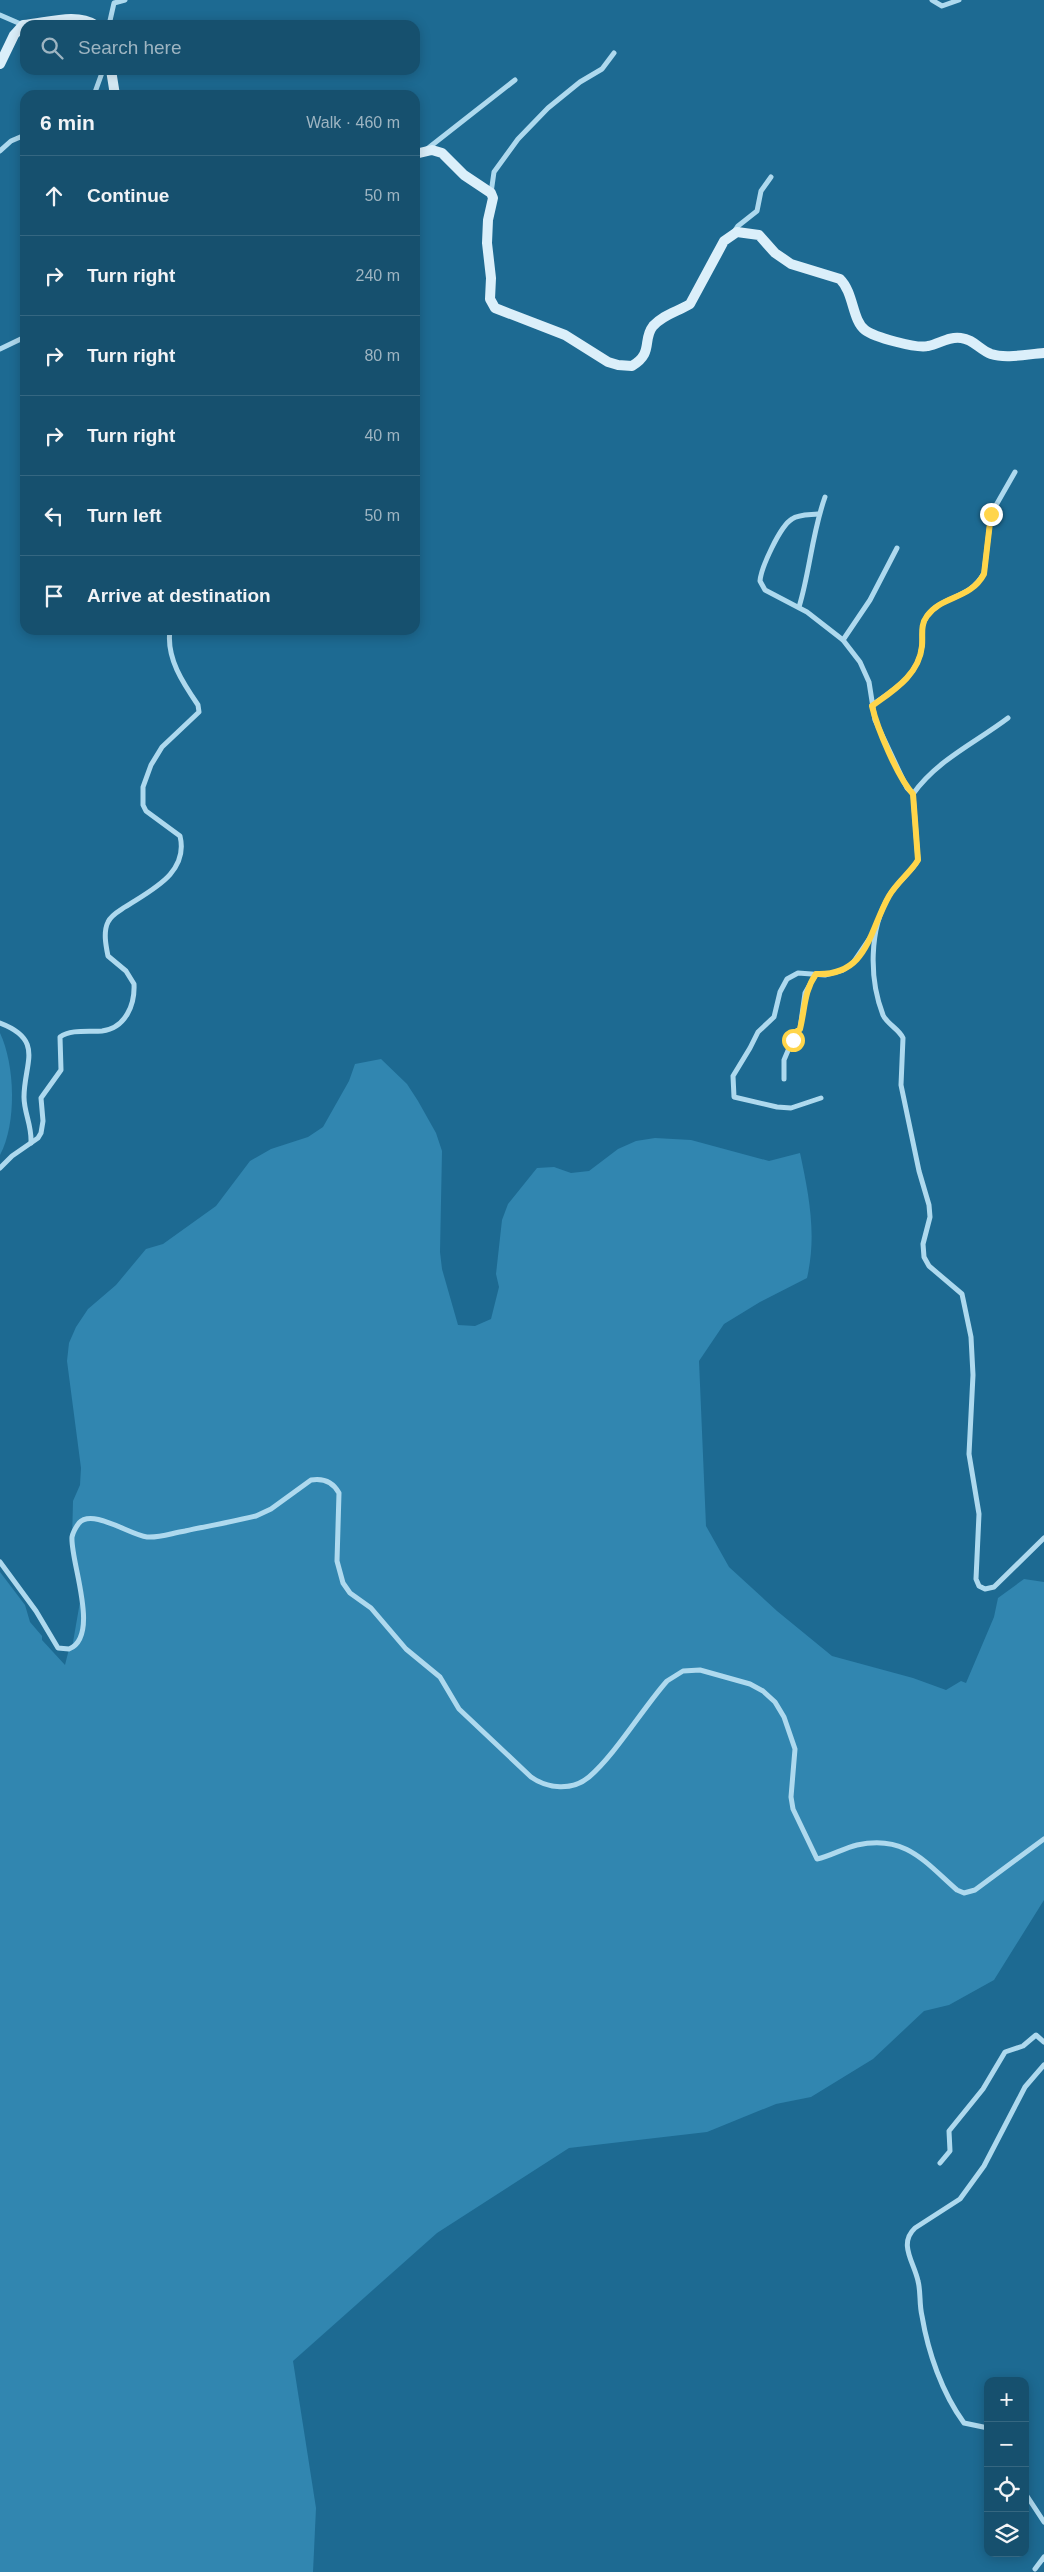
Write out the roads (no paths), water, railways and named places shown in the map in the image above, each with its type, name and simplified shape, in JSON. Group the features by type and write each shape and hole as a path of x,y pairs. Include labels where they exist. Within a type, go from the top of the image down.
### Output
{"street":[{"path":"110,20 114,2 125,0"},
{"path":"932,0 942,6 959,0"},
{"path":"0,15 20,24"},
{"path":"63,20 84,20"},
{"path":"0,64 14,35 20,28"},
{"path":"614,54 602,69 580,82 548,108 518,140 494,172 491,193 493,198 488,220 487,243 491,304 499,310 565,335 618,366 632,366 647,351 653,326 673,310 682,308 693,301 724,241 736,228 757,211 761,190 771,177"},
{"path":"96,90 101,75"},
{"path":"112,75 114,90"},
{"path":"420,152 515,80"},
{"path":"0,151 11,140 20,137"},
{"path":"420,152 442,153 464,175 491,193"},
{"path":"733,233 745,231 759,235 775,253 791,264 840,280 846,285 858,316 867,331 915,346 927,346 946,339 960,338 971,341 993,355 1044,353"},
{"path":"0,349 20,339"},
{"path":"872,706 894,691 916,667 922,645 923,623 927,615 938,606 966,594 980,582 984,574 991,514 1015,472"},
{"path":"800,607 818,514 825,496"},
{"path":"818,514 798,516 787,523 760,576 761,586 765,590 800,607 843,640 860,662 869,682 875,720 907,788 913,794"},
{"path":"843,640 870,600 897,548"},
{"path":"0,1168 12,1156 38,1138 42,1127 43,1094 61,1070 60,1037 66,1034 106,1031 115,1026 131,1010 134,984 126,971 108,956 105,935 108,920 172,874 182,854 180,836 146,811 142,796 151,765 162,747 195,718 199,712 198,705 174,664 168,639 169,635"},
{"path":"821,1098 787,1108 752,1102 734,1097 733,1076 758,1032 774,1017 783,985 798,973 825,974 843,970 854,963 875,930 888,897 902,876 918,860 913,794 924,778 951,755 982,737 1008,718"},
{"path":"875,930 874,967 878,994 884,1018 903,1038 901,1085 919,1171 929,1205 930,1217 923,1244 924,1257 928,1266 962,1294 971,1336 973,1375 969,1454 970,1469 978,1506 976,1579 979,1586 985,1590 994,1587 1044,1538"},
{"path":"784,1080 784,1060 795,1034 800,1029 805,993 816,974"},
{"path":"0,1024 15,1029 24,1037 29,1051 29,1067 24,1099 32,1128 32,1143"},
{"path":"0,1562 36,1611 58,1648 69,1649 78,1641 83,1622 79,1572 72,1541 73,1532 80,1522 89,1518 102,1520 140,1535 158,1537 256,1516 271,1509 311,1480 327,1481 335,1486 339,1493 337,1561 342,1583 350,1593 371,1608 406,1648 440,1676 459,1709 531,1777 544,1784 568,1786 589,1777 667,1681 674,1674 691,1669 750,1684 763,1691 775,1702 784,1717 795,1749 790,1796 793,1809 816,1858 858,1845 903,1846 922,1859 957,1890 964,1893 982,1885 1044,1839"},
{"path":"940,2163 950,2151 949,2131 982,2089 1005,2052 1023,2046 1036,2035 1044,2042"},
{"path":"984,2427 964,2423 939,2374 930,2352 921,2314 918,2282 905,2244 909,2234 915,2228 960,2198 984,2166 1025,2087 1044,2065"},
{"path":"1029,2499 1044,2522"},
{"path":"1035,2569 1044,2557"}]}
